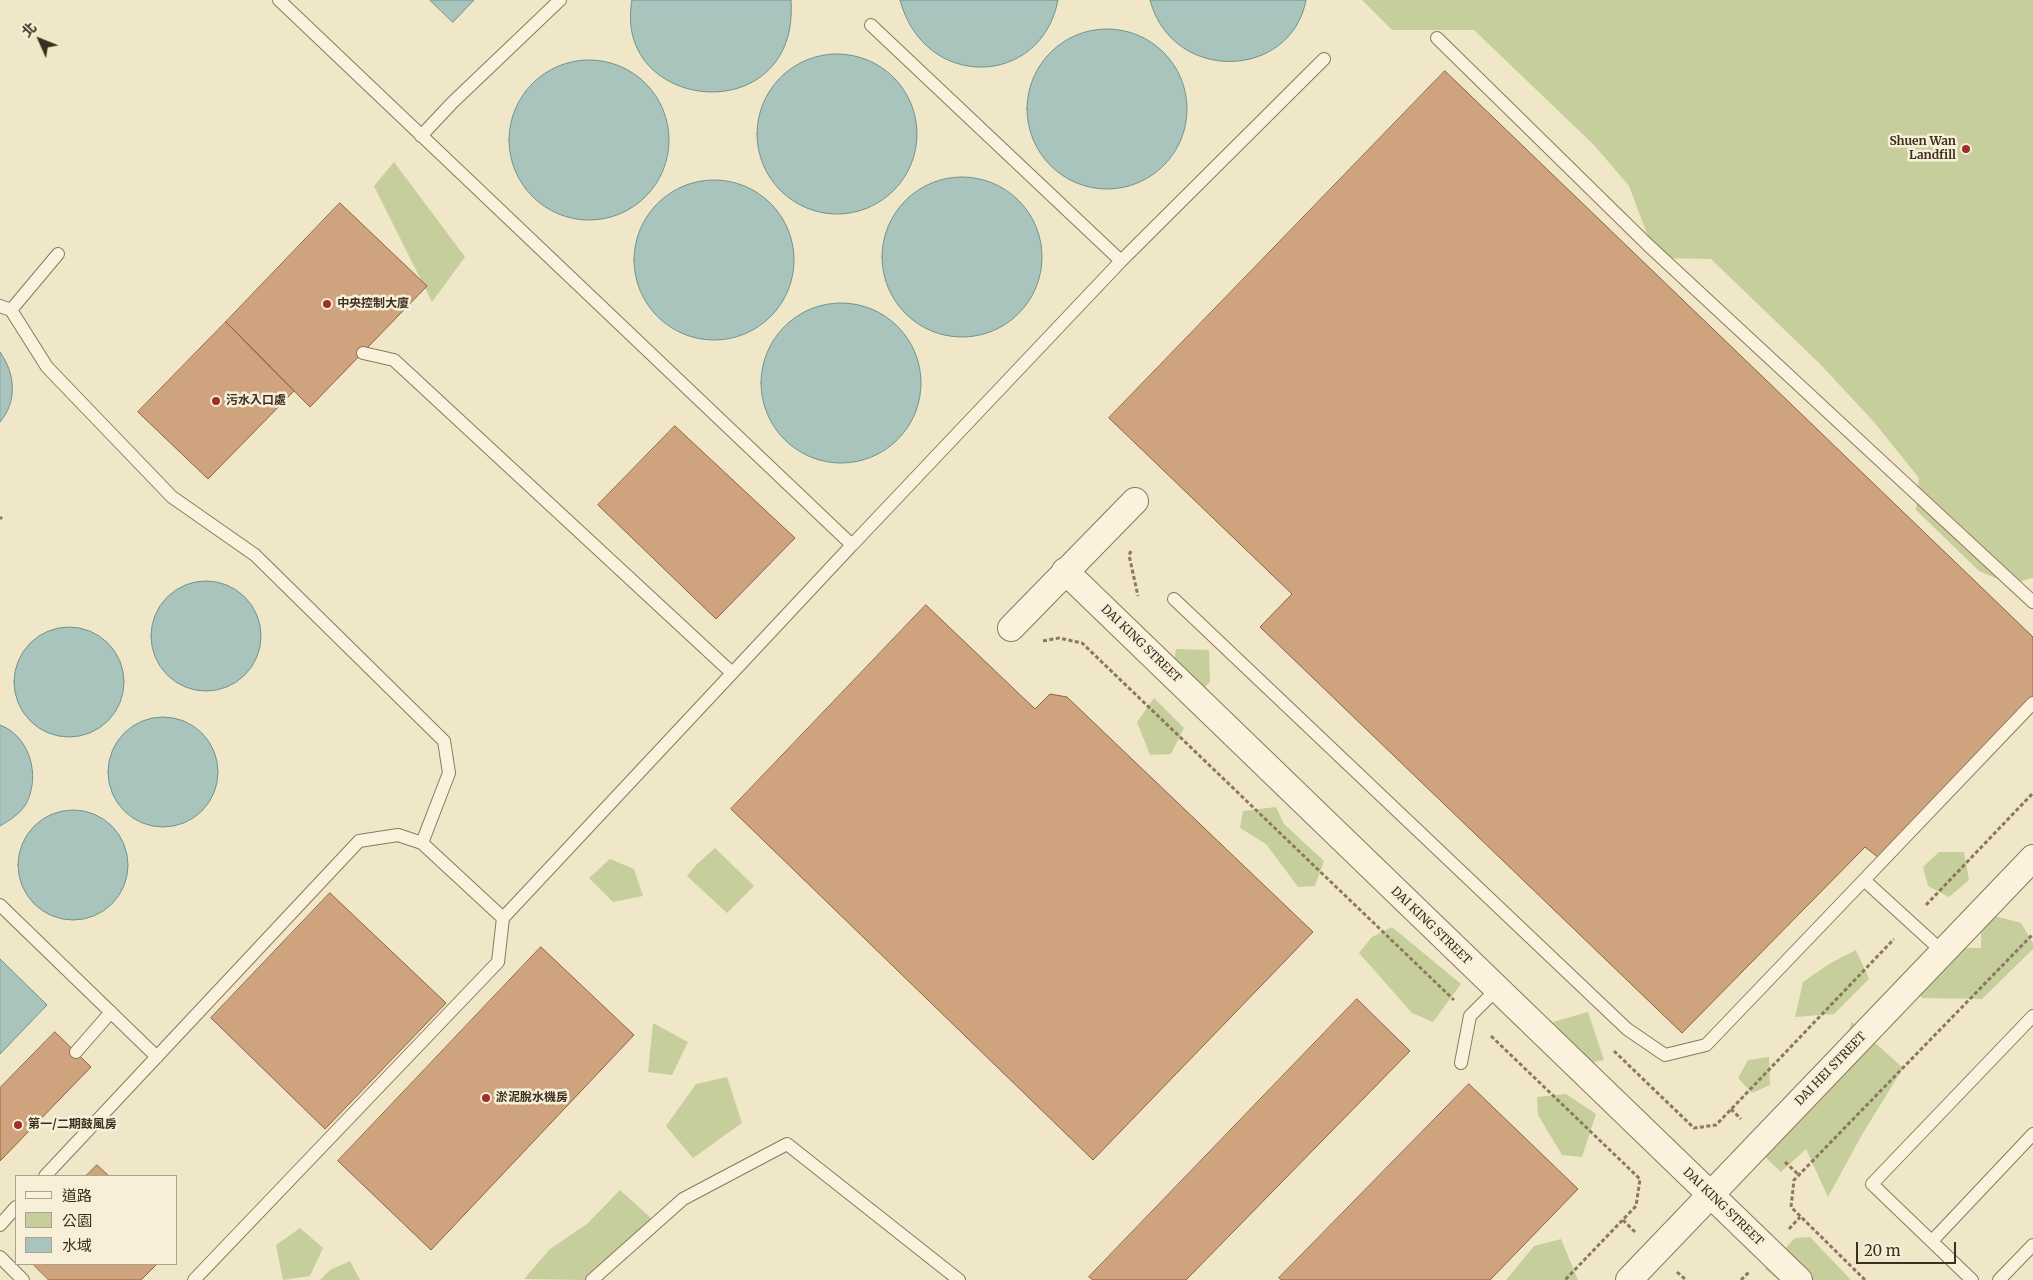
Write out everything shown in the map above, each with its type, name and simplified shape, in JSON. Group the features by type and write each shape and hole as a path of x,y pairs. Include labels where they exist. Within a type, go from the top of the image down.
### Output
{"street":[{"path":"1011,628 1135,500"},
{"name":"DAI KING STREET","path":"1065,572 1496,990 1799,1280"},
{"name":"DAI HEI STREET","path":"1629,1280 2033,858"}],"lane":[{"path":"279,0 852,545"},
{"path":"421,136 452,103 560,0"},
{"path":"871,25 1121,262"},
{"path":"1437,38 1648,245 2033,602"},
{"path":"194,1280 498,962 503,918 852,545 1121,262 1324,59"},
{"path":"58,254 5,308 47,367 172,496 255,555 444,741 449,774 422,843"},
{"path":"362,353 394,360 732,673"},
{"path":"1174,599 1626,1029 1665,1056 1706,1045 2033,703"},
{"path":"46,1175 359,841 398,835 422,843 503,918"},
{"path":"1864,880 1943,952"},
{"path":"0,905 157,1057"},
{"path":"1461,1063 1470,1016 1496,990"},
{"path":"76,1052 111,1012"},
{"path":"1972,1280 1872,1184 2033,1016"},
{"path":"1932,1242 2033,1134"},
{"path":"592,1280 682,1199 787,1144 959,1280"},
{"path":"0,1225 15,1208"},
{"path":"1999,1280 2033,1245"},
{"path":"0,1257 23,1280"}],"path":[{"path":"1133,548 1129,555 1136,595 1144,602"},
{"path":"1035,642 1059,638 1082,642 1640,1180 1636,1206 1565,1280"},
{"path":"1613,1050 1694,1128 1716,1125 2033,793"},
{"path":"1865,1280 1791,1207 1794,1180 2033,934"}],"green space":[{"path":"1362,0 2033,0 2033,578 2009,584 1979,571 1916,510 1919,478 1874,422 1820,364 1711,259 1656,258 1629,186 1594,145 1474,30 1392,30"},
{"path":"394,162 465,257 432,302 374,186"},
{"path":"1176,649 1209,650 1210,682 1191,701 1171,685"},
{"path":"1154,698 1184,728 1171,754 1150,755 1137,722"},
{"path":"1276,807 1284,824 1324,861 1315,886 1298,887 1266,844 1240,828 1243,811"},
{"path":"715,848 754,886 727,913 687,876"},
{"path":"1939,852 1964,852 1969,880 1949,897 1928,886 1923,867"},
{"path":"610,859 634,869 643,896 613,902 589,878"},
{"path":"1991,915 2021,923 2033,943 2033,949 1982,999 1922,998 1907,978 1957,948 1981,948 1981,920"},
{"path":"1392,927 1461,984 1433,1022 1412,1013 1359,953 1372,937"},
{"path":"1856,950 1869,979 1834,1014 1795,1017 1803,982 1829,964"},
{"path":"1588,1012 1604,1060 1588,1063 1553,1022"},
{"path":"1852,1022 1903,1068 1863,1133 1828,1197 1806,1149 1781,1172 1749,1142 1825,1087"},
{"path":"653,1023 688,1042 672,1075 648,1072"},
{"path":"1769,1057 1770,1085 1752,1093 1738,1078 1748,1060"},
{"path":"727,1077 742,1123 693,1158 666,1126 696,1084"},
{"path":"1566,1094 1596,1114 1582,1157 1562,1155 1538,1115 1537,1097"},
{"path":"620,1190 652,1219 587,1280 524,1279 550,1249 587,1224"},
{"path":"300,1228 323,1248 310,1276 283,1280 276,1245"},
{"path":"1810,1237 1851,1280 1779,1280 1765,1269 1795,1238"},
{"path":"1561,1239 1578,1280 1506,1280 1534,1246"},
{"path":"350,1261 360,1280 320,1280 330,1270"}],"water":[{"path":"430,0 474,0 453,22"},
{"path":"632,0 791,0 786,43 767,72 739,88 707,92 675,84 649,66 633,38"},
{"path":"900,0 1058,0 1047,29 1030,50 1007,63 982,67 956,63 932,51 913,30"},
{"path":"1150,0 1306,0 1296,26 1278,46 1256,57 1231,62 1205,58 1182,47 1162,27"},
{"path":"1115,29 1145,38 1164,52 1174,64 1181,78 1186,93 1186,125 1181,140 1174,154 1164,166 1152,176 1130,186 1115,189 1099,189 1084,186 1062,176 1040,154 1028,125 1027,101 1030,86 1040,64 1062,42 1091,30"},
{"path":"845,54 875,63 894,77 904,89 911,103 916,118 916,150 911,165 904,179 894,191 882,201 860,211 845,214 829,214 814,211 792,201 770,179 758,150 757,126 760,111 770,89 792,67 821,55"},
{"path":"597,60 627,69 646,83 656,95 663,109 668,124 668,156 663,171 656,185 646,197 634,207 612,217 597,220 581,220 566,217 544,207 522,185 510,156 509,132 512,117 522,95 544,73 573,61"},
{"path":"970,177 1000,186 1019,200 1029,212 1036,226 1041,241 1041,273 1036,288 1029,302 1019,314 1007,324 985,334 970,337 954,337 939,334 917,324 895,302 883,273 882,249 885,234 895,212 917,190 946,178"},
{"path":"722,180 752,189 771,203 781,215 788,229 793,244 793,276 788,291 781,305 771,317 759,327 737,337 722,340 706,340 691,337 669,327 647,305 635,276 634,252 637,237 647,215 669,193 698,181"},
{"path":"849,303 879,312 898,326 908,338 915,352 920,367 920,399 915,414 908,428 898,440 886,450 864,460 849,463 833,463 818,460 796,450 774,428 762,399 761,375 764,360 774,338 796,316 825,304"},
{"path":"0,352 9,369 12,396 6,414 0,422"},
{"path":"206,581 227,585 245,597 257,615 261,636 257,657 245,675 227,687 206,691 185,687 167,675 155,657 151,636 155,615 167,597 185,585"},
{"path":"69,627 90,631 108,643 120,661 124,682 120,703 108,721 90,733 69,737 48,733 30,721 18,703 14,682 18,661 30,643 48,631"},
{"path":"163,717 184,721 202,733 214,751 218,772 214,793 202,811 184,823 163,827 142,823 124,811 112,793 108,772 112,751 124,733 142,721"},
{"path":"0,725 10,730 25,747 30,758 32,781 24,808 0,826"},
{"path":"73,810 94,814 112,826 124,844 128,865 124,886 112,904 94,916 73,920 52,916 34,904 22,886 18,865 22,844 34,826 52,814"},
{"path":"0,959 47,1005 0,1054"}],"building":[{"path":"1445,71 2033,637 2033,699 1879,858 1865,847 1682,1033 1260,627 1292,594 1109,418"},
{"name":"中央控制大廈","path":"340,203 427,286 310,407 226,322"},
{"name":"污水入口處","path":"226,322 294,391 208,479 138,412"},
{"path":"675,426 795,538 716,619 598,505"},
{"path":"926,605 1035,709 1050,694 1067,697 1313,932 1093,1160 731,809"},
{"path":"330,893 446,1003 325,1129 211,1018"},
{"name":"淤泥脫水機房","path":"541,947 634,1035 431,1250 338,1161"},
{"path":"1357,999 1410,1051 1186,1280 1093,1280 1089,1277"},
{"name":"第一/二期鼓風房","path":"55,1032 91,1067 0,1161 0,1088"},
{"path":"1469,1084 1578,1189 1490,1280 1282,1280 1279,1278"},
{"path":"97,1165 108,1175 87,1175"},
{"path":"34,1265 156,1265 141,1280 49,1280"}],"place":[{"name":"Shuen Wan Landfill","path":"1966,149"},
{"name":"中央控制大廈","path":"327,304"},
{"name":"污水入口處","path":"216,401"},
{"name":"淤泥脫水機房","path":"486,1098"},
{"name":"第一/二期鼓風房","path":"18,1125"}]}
